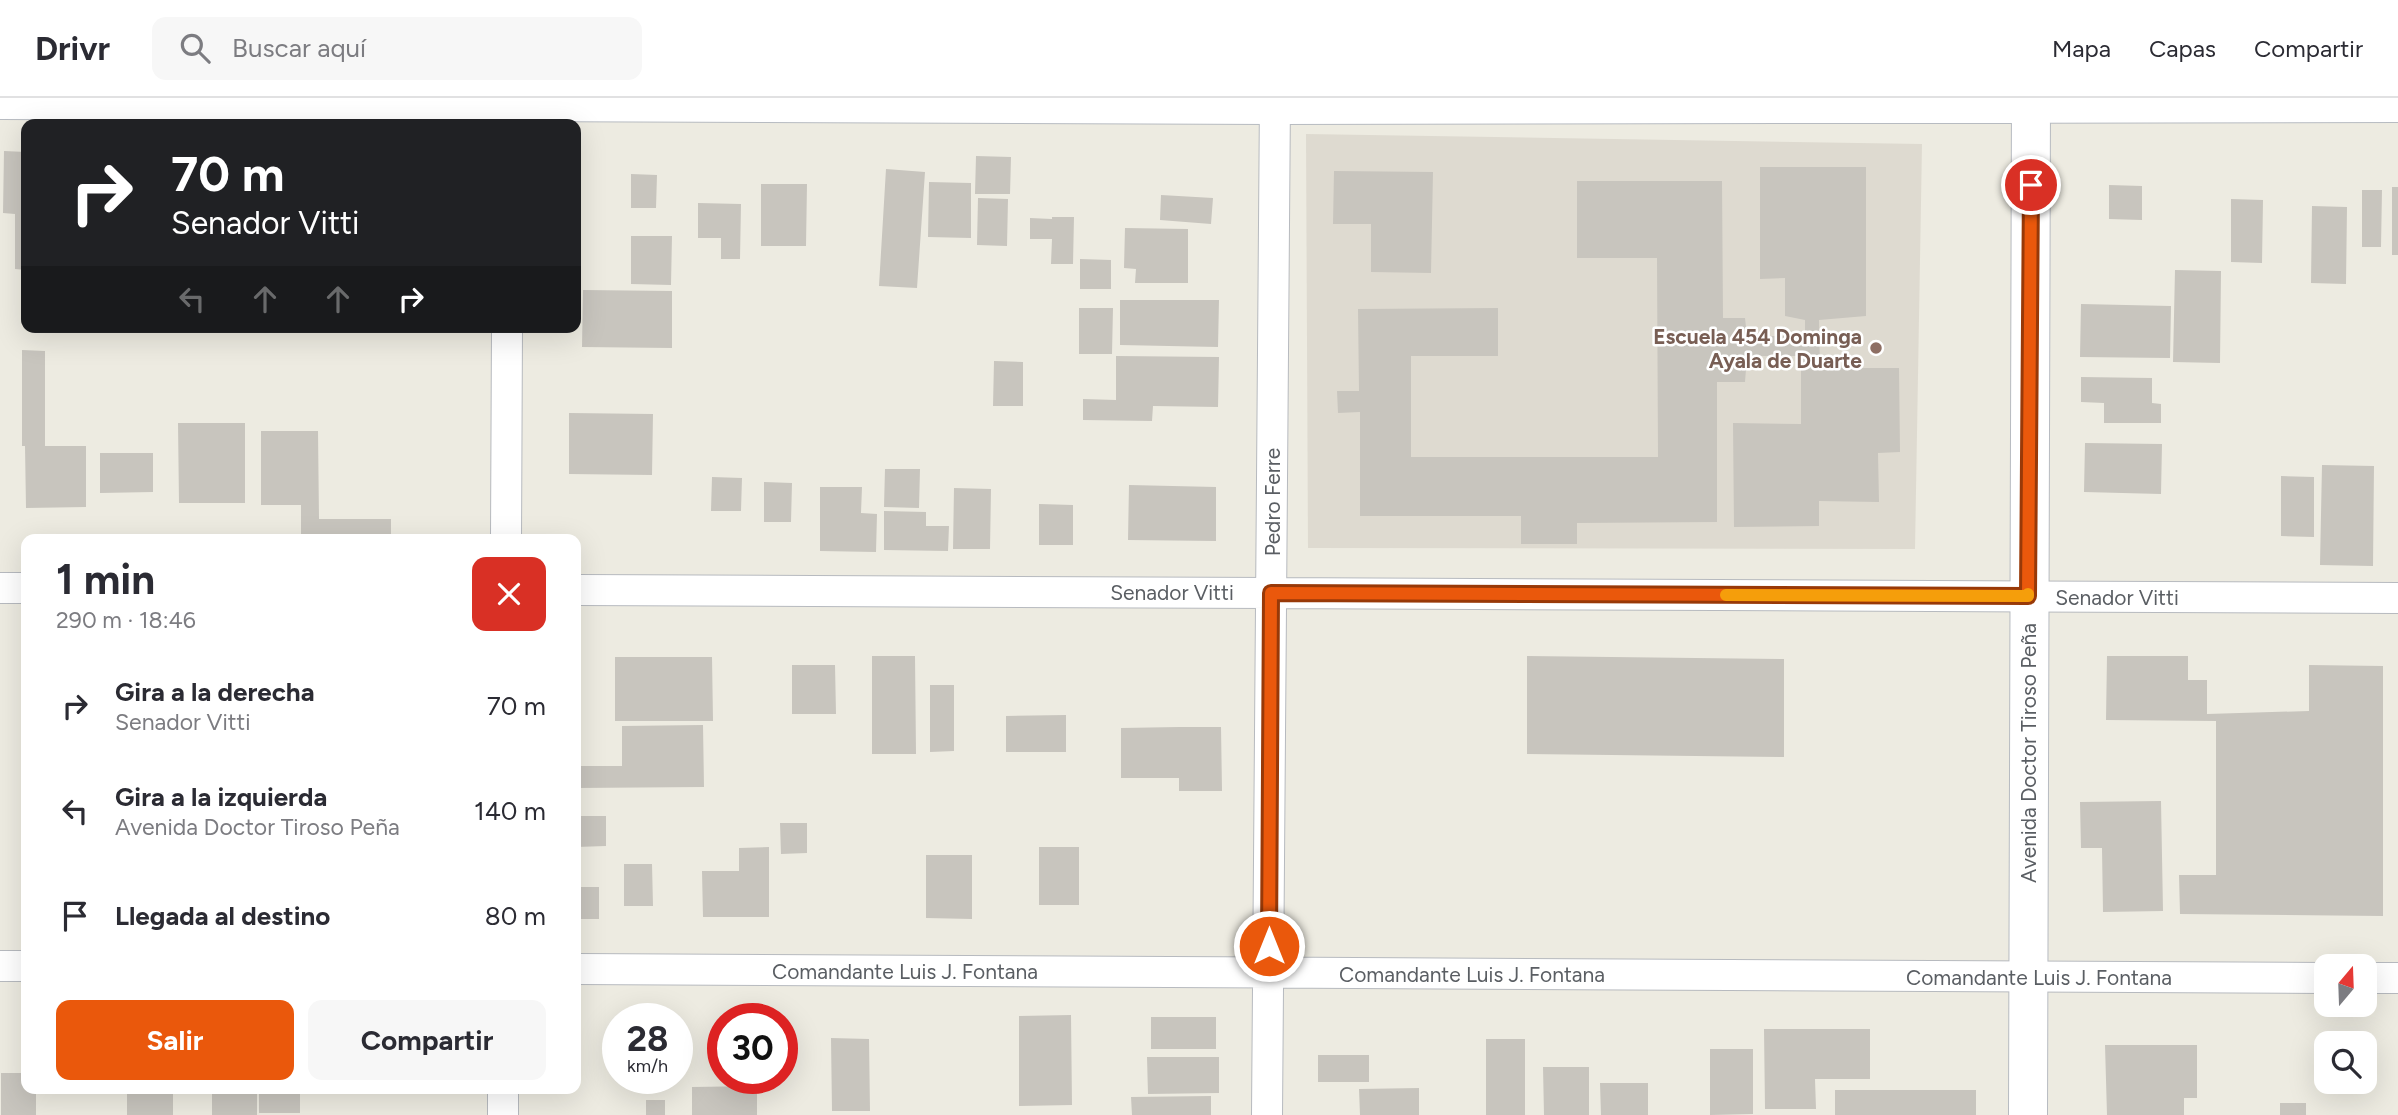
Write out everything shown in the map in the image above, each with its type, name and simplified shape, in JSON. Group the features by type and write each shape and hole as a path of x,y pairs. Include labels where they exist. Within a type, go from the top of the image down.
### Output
{"street":[{"path":"0,100 508,108 1275,102 2031,100 2398,103"},
{"name":"Avenida Doctor Tiroso Peña","path":"2028,1115 2031,100"},
{"name":"Pedro Ferre","path":"1267,1115 1275,102"},
{"path":"506,534 507,333"},
{"path":"0,588 21,588"},
{"name":"Senador Vitti","path":"581,590 2398,598"},
{"path":"0,966 21,966"},
{"name":"Comandante Luis J. Fontana","path":"581,969 2314,978"},
{"path":"2377,978 2398,978"},
{"path":"503,1094 503,1115"}],"shaded area":[{"path":"1306,134 1922,144 1915,549 1308,548"}],"building":[{"path":"4,151 21,152 21,270 15,269 15,214 3,213"},
{"path":"976,156 1011,157 1010,194 975,194"},
{"path":"1760,167 1866,167 1866,316 1819,320 1820,368 1899,368 1900,452 1878,453 1879,502 1819,501 1819,526 1734,527 1733,423 1801,424 1801,356 1747,356 1745,382 1717,382 1717,522 1577,523 1577,544 1521,544 1521,516 1360,516 1360,412 1338,413 1337,391 1359,391 1358,309 1498,308 1498,356 1411,356 1411,457 1658,457 1657,258 1577,258 1577,181 1722,181 1723,318 1745,318 1747,336 1805,336 1805,320 1785,316 1785,278 1760,279"},
{"path":"886,169 925,172 917,288 879,286"},
{"path":"1334,171 1433,172 1431,273 1371,272 1371,224 1333,224"},
{"path":"631,174 657,175 656,208 631,208"},
{"path":"929,182 971,183 971,238 928,237"},
{"path":"761,184 807,184 806,246 761,246"},
{"path":"2109,185 2142,186 2142,220 2109,219"},
{"path":"2392,187 2398,187 2398,255 2392,255"},
{"path":"2362,190 2382,190 2381,247 2362,247"},
{"path":"1161,195 1213,198 1211,224 1160,220"},
{"path":"978,198 1008,199 1007,246 977,245"},
{"path":"2231,199 2263,200 2262,263 2231,262"},
{"path":"698,203 741,204 740,259 721,259 721,238 698,238"},
{"path":"2312,206 2347,207 2346,284 2311,283"},
{"path":"1074,217 1073,264 1051,264 1052,239 1030,239 1030,218"},
{"path":"1125,228 1188,229 1188,283 1135,283 1136,269 1124,268"},
{"path":"631,236 672,236 671,285 631,284"},
{"path":"1080,259 1111,260 1111,289 1080,289"},
{"path":"2175,270 2221,271 2220,363 2173,362"},
{"path":"583,290 672,291 672,348 582,347"},
{"path":"1120,300 1219,300 1218,347 1120,345"},
{"path":"2081,304 2171,306 2170,358 2080,357"},
{"path":"1079,308 1113,308 1112,354 1079,354"},
{"path":"22,350 45,351 45,446 86,446 86,507 26,508 25,446 22,446"},
{"path":"1116,356 1219,357 1218,407 1153,406 1152,421 1083,420 1083,399 1116,400"},
{"path":"994,361 1023,362 1023,406 993,406"},
{"path":"2081,377 2152,378 2152,403 2161,404 2161,423 2104,423 2104,403 2081,402"},
{"path":"569,413 653,414 652,475 569,474"},
{"path":"178,423 245,423 245,503 179,503"},
{"path":"261,431 318,431 319,519 391,519 391,534 301,534 301,505 261,505"},
{"path":"2085,443 2162,444 2161,494 2084,492"},
{"path":"100,453 153,453 153,492 100,493"},
{"path":"2322,465 2374,466 2373,566 2320,565"},
{"path":"885,469 920,469 919,508 884,507"},
{"path":"2281,476 2314,477 2314,537 2281,536"},
{"path":"712,477 742,478 741,511 711,511"},
{"path":"764,482 792,483 791,522 764,522"},
{"path":"1129,485 1216,487 1216,541 1128,540"},
{"path":"820,487 862,487 861,513 877,514 876,552 820,551"},
{"path":"954,488 991,489 990,549 953,549"},
{"path":"1039,504 1073,505 1073,545 1039,545"},
{"path":"884,511 926,512 926,526 949,526 948,551 884,550"},
{"path":"872,656 915,656 916,754 872,754"},
{"path":"1527,656 1784,659 1784,757 1527,754"},
{"path":"2107,656 2188,656 2188,680 2207,680 2207,714 2309,711 2309,665 2383,666 2383,916 2180,914 2179,875 2216,875 2216,721 2106,720"},
{"path":"615,657 712,657 713,721 615,721"},
{"path":"792,665 835,665 836,714 792,714"},
{"path":"930,685 954,685 954,751 930,752"},
{"path":"1066,715 1066,752 1006,752 1006,716"},
{"path":"703,725 704,787 581,788 581,766 622,766 622,726"},
{"path":"1221,727 1222,791 1179,791 1179,778 1121,778 1121,728"},
{"path":"2161,801 2163,911 2103,912 2102,848 2081,848 2080,802"},
{"path":"581,816 606,816 606,846 581,847"},
{"path":"780,823 807,823 807,853 781,854"},
{"path":"769,847 769,917 703,917 702,871 739,871 739,848"},
{"path":"1039,847 1079,847 1079,905 1039,905"},
{"path":"926,855 972,855 972,919 926,918"},
{"path":"624,864 652,864 653,906 624,906"},
{"path":"581,887 599,887 599,919 581,919"},
{"path":"1071,1015 1072,1105 1019,1106 1019,1016"},
{"path":"1151,1017 1216,1017 1216,1049 1151,1049"},
{"path":"1764,1029 1870,1029 1870,1079 1815,1079 1816,1109 1765,1109"},
{"path":"831,1038 869,1039 870,1111 832,1111"},
{"path":"1486,1039 1525,1039 1525,1115 1486,1115"},
{"path":"2105,1045 2197,1045 2197,1098 2184,1098 2184,1115 2107,1115"},
{"path":"1710,1049 1753,1049 1753,1114 1710,1115"},
{"path":"1318,1055 1369,1055 1369,1082 1318,1082"},
{"path":"1147,1057 1219,1057 1219,1093 1148,1094"},
{"path":"1543,1067 1589,1067 1589,1115 1544,1115"},
{"path":"1,1073 21,1073 21,1094 36,1094 36,1115 1,1115"},
{"path":"1600,1083 1648,1083 1648,1115 1601,1115"},
{"path":"693,1087 707,1087 707,1094 757,1094 757,1115 692,1115"},
{"path":"1419,1088 1419,1115 1360,1115 1359,1089"},
{"path":"1835,1090 1976,1090 1976,1115 1835,1115"},
{"path":"127,1094 173,1094 173,1115 127,1115"},
{"path":"212,1094 257,1094 257,1115 212,1115"},
{"path":"259,1094 300,1094 300,1113 259,1113"},
{"path":"1211,1096 1211,1115 1132,1115 1131,1097"},
{"path":"646,1100 665,1100 665,1115 646,1115"},
{"path":"2280,1103 2306,1103 2306,1115 2280,1115"}],"slow traffic":[{"path":"1726,595 2028,594"}],"place":[{"name":"Escuela 454 Dominga Ayala de Duarte","path":"1876,348"}],"route":[{"path":"1269,946 1271,593 2028,596 2031,185"}]}
